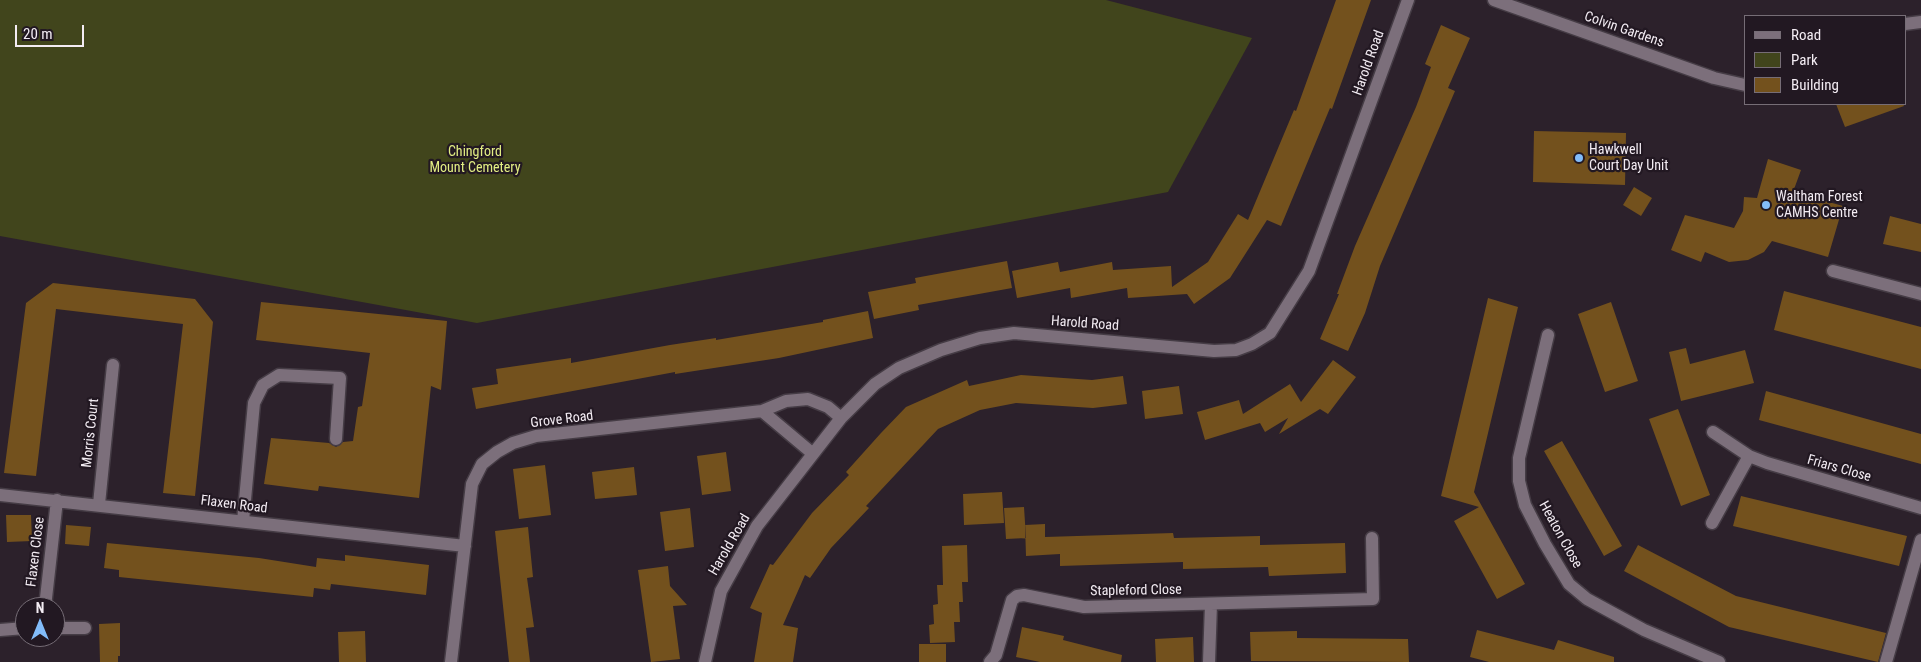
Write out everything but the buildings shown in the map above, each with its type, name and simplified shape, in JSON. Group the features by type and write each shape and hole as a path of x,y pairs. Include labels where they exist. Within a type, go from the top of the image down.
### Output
{"street":[{"name":"Harold Road","path":"705,662 721,590 757,526 841,418 875,384 899,368 941,350 980,338 1014,333 1214,351 1236,350 1252,344 1270,333 1309,271 1408,0"},
{"name":"Colvin Gardens","path":"1494,0 1714,78 1744,84"},
{"path":"1906,24 1921,22"},
{"path":"1833,271 1921,294"},
{"name":"Heaton Close","path":"1548,335 1519,458 1519,481 1526,505 1545,544 1570,584 1587,599 1644,630 1719,662"},
{"name":"Morris Court","path":"98,504 113,366"},
{"path":"243,521 254,403 263,385 279,375 340,378 336,439"},
{"name":"Grove Road","path":"451,662 472,484 482,464 513,443 536,436 762,411 786,401 808,400 828,407 841,418"},
{"path":"762,411 812,453"},
{"name":"Friars Close","path":"1713,432 1749,456 1767,463 1921,508"},
{"path":"1712,523 1749,456"},
{"name":"Flaxen Road","path":"0,495 98,504 465,546"},
{"name":"Flaxen Close","path":"46,597 57,500"},
{"name":"Stapleford Close","path":"990,662 996,655 1012,600 1017,596 1024,595 1084,607 1373,599 1372,538"},
{"path":"1886,662 1921,540"},
{"path":"1209,662 1210,604"},
{"path":"65,628 85,628"},
{"path":"0,630 15,629"}],"green space":[{"name":"Chingford Mount Cemetery","path":"0,0 1106,0 1252,38 1168,192 477,323 0,236"}],"place":[{"name":"Hawkwell Court Day Unit","path":"1579,158"},
{"name":"Waltham Forest CAMHS Centre","path":"1766,205"}]}
